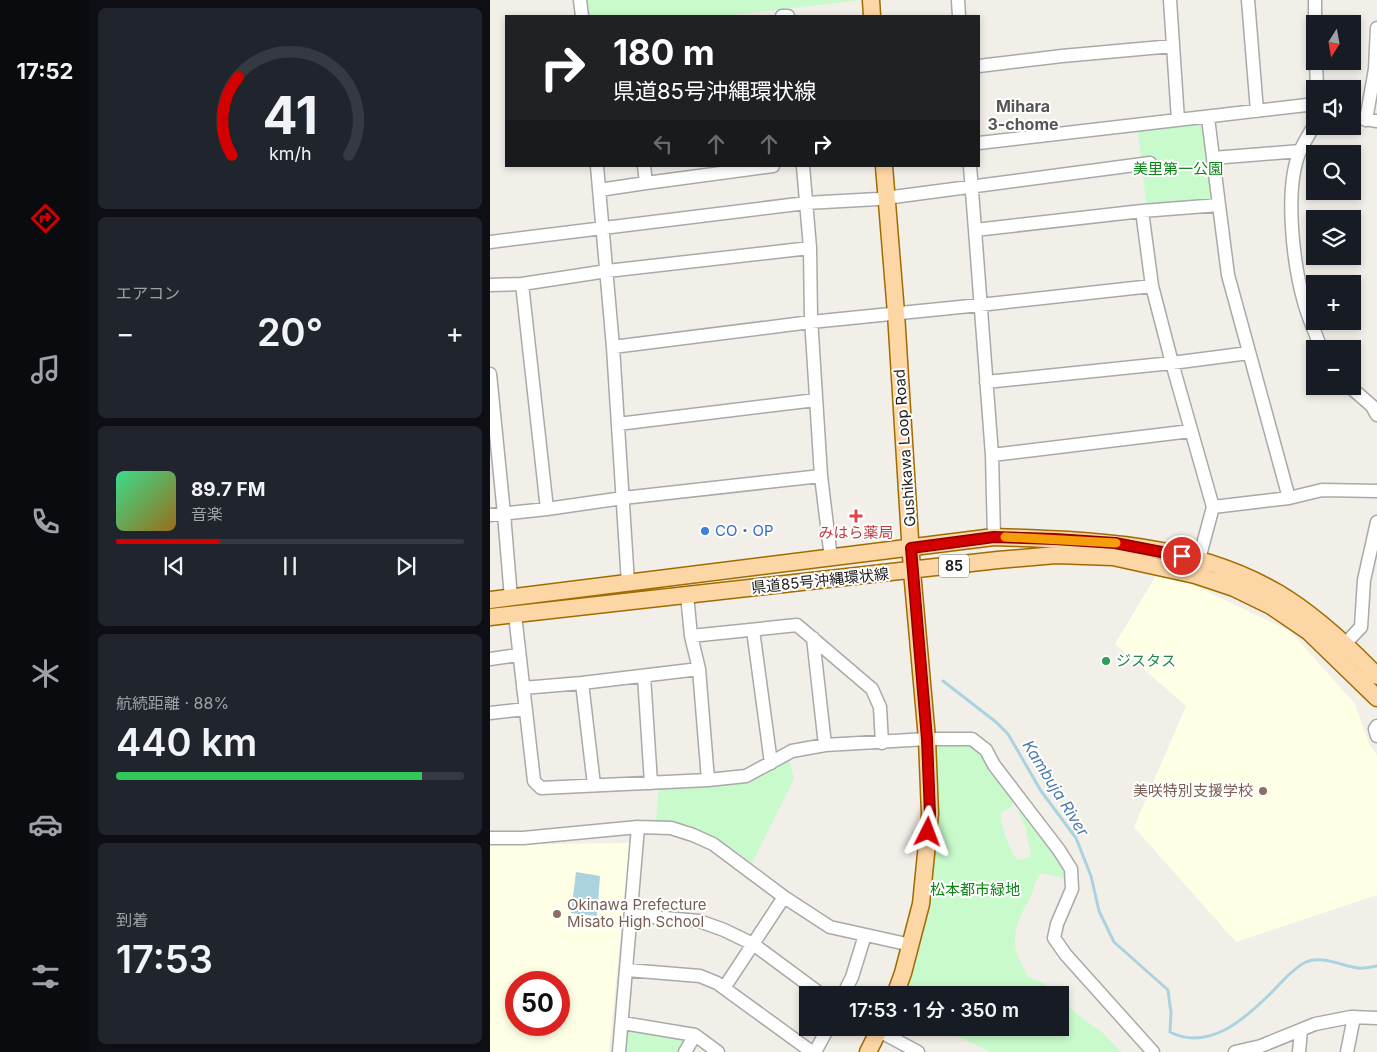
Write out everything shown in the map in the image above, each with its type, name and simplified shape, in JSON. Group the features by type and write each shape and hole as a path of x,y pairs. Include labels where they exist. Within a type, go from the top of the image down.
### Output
{"main road":[{"path":"870,0 872,15"},
{"name":"Gushikawa Loop Road","path":"884,167 896,313 912,571 927,739 930,814 921,904 899,986"},
{"name":"県道85号沖縄環状線","path":"490,600 994,537 1115,543 1199,559 1241,574 1279,593 1317,620 1345,644 1377,676"},
{"name":"県道85号沖縄環状線","path":"490,617 1056,555 1113,557 1195,575 1234,588 1271,606 1308,632 1377,698"},
{"path":"868,1052 876,1036"}],"street":[{"path":"580,0 582,15"},
{"path":"958,0 959,15"},
{"path":"1170,0 1178,120"},
{"path":"1248,0 1257,111"},
{"path":"1315,0 1315,15"},
{"path":"1372,120 1377,28"},
{"path":"980,66 1173,46"},
{"path":"980,143 1208,118 1306,105"},
{"path":"1208,118 1228,275 1289,498"},
{"path":"1309,135 1300,151 1293,178 1292,225 1302,295 1318,340"},
{"path":"1213,158 1300,151"},
{"path":"490,242 806,203 887,198 1150,163"},
{"path":"597,167 613,347 628,583"},
{"path":"644,167 646,183"},
{"path":"599,190 766,167"},
{"path":"803,167 810,248 812,322 821,476 831,558"},
{"path":"970,167 992,455 994,537"},
{"path":"975,230 1142,211 1219,205"},
{"path":"1142,211 1152,286 1191,432 1214,507 1199,559"},
{"path":"490,285 522,284 607,271 810,248"},
{"path":"522,284 547,509"},
{"path":"613,347 812,322 1152,286"},
{"path":"986,382 1172,363 1249,353"},
{"path":"490,374 510,598"},
{"path":"1359,395 1372,406 1377,415"},
{"path":"618,424 816,400"},
{"path":"992,455 1191,432"},
{"path":"490,515 821,476"},
{"path":"1214,507 1289,498 1322,490 1377,490"},
{"path":"1345,644 1361,627 1364,580 1377,522"},
{"path":"687,595 691,636 699,670 708,780"},
{"path":"515,615 518,655 534,781 541,788 708,780 746,776 792,751 825,744 882,743 927,739 972,740 986,750 994,765 1059,850 1071,869 1072,889 1057,924 1054,938 1066,955 1153,1052"},
{"path":"691,636 796,625 872,689 880,707 882,743"},
{"path":"753,630 771,763"},
{"path":"813,638 825,744"},
{"path":"490,659 518,655"},
{"path":"523,688 699,670"},
{"path":"644,676 650,783"},
{"path":"582,683 594,785"},
{"path":"490,713 525,709"},
{"path":"1377,726 1375,729 1377,736"},
{"path":"490,838 523,838 638,827 671,828 713,844 784,897 830,927 911,945"},
{"path":"619,1052 638,827"},
{"path":"724,988 784,897"},
{"path":"631,915 698,921 724,930 753,944 810,986"},
{"path":"848,986 865,935"},
{"path":"627,970 700,976 724,988 814,1052 823,1036"},
{"path":"1235,1052 1261,1046 1315,1024 1354,1017 1377,1018"},
{"path":"1347,1052 1354,1017"},
{"path":"623,1022 695,1035 718,1052"},
{"path":"1299,1052 1301,1030"},
{"path":"685,1052 695,1035"},
{"path":"892,1036 918,1052"}],"shaded area":[{"name":"美咲特別支援学校","path":"1160,569 1290,631 1355,704 1369,744 1377,755 1377,895 1236,942 1134,827 1186,706 1115,644"},
{"name":"Okinawa Prefecture Misato High School","path":"630,843 609,1052 490,1052 490,845"}],"green space":[{"path":"586,0 862,0 732,15 587,15"},
{"name":"美里第一公園","path":"1208,118 1219,205 1147,211 1137,124"},
{"name":"松本都市緑地","path":"927,739 972,739 1014,790 1012,807 1001,813 1001,818 1009,845 1015,856 1018,860 1029,857 1031,854 1025,826 1019,814 1018,807 1023,802 1072,880 1041,873 1022,913 1016,933 1017,954 1029,978 1041,981 1047,986 898,986 921,904"},
{"path":"789,759 794,779 752,863 720,840 693,829 656,821 659,785 735,782"},
{"path":"1069,1006 1103,1033 1121,1052 991,1052 957,1036 1069,1036"},
{"path":"623,1023 695,1035 685,1052 619,1052"}],"water":[{"path":"576,872 600,876 597,916 571,913"}],"waterway":[{"name":"Kambuja River","path":"943,681 996,722 1008,734 1041,791 1076,838 1091,876 1099,911 1114,942 1168,990 1171,1013 1170,1032 1185,1037 1199,1038 1213,1035 1226,1029 1251,1012 1292,971 1312,960 1325,960 1360,968 1377,966"}],"slow traffic":[{"path":"1005,537 1116,543"}],"place":[{"name":"みはら薬局","path":"856,516"},
{"name":"CO・OP","path":"705,531"},
{"name":"ジスタス","path":"1106,661"},
{"name":"美咲特別支援学校","path":"1263,791"},
{"name":"Okinawa Prefecture Misato High School","path":"557,914"}],"district":[{"name":"Mihara 3-chome","path":"1023,115"}],"route":[{"path":"928,832 930,814 927,739 911,548 994,537 1115,543 1182,556"}]}
